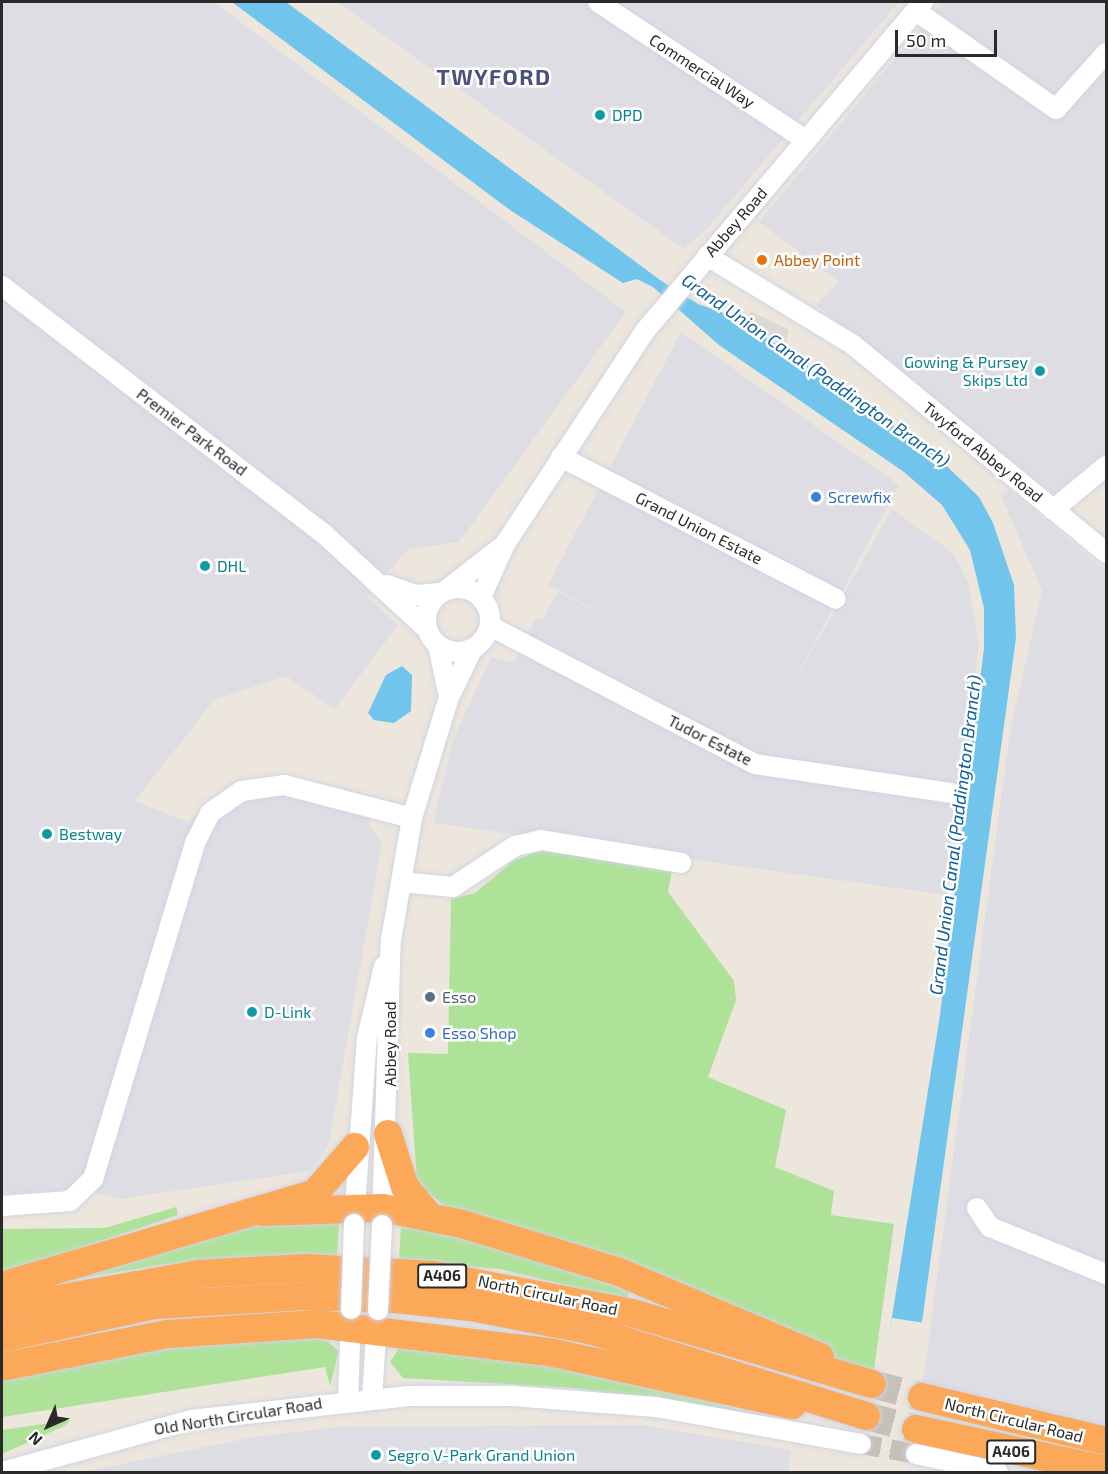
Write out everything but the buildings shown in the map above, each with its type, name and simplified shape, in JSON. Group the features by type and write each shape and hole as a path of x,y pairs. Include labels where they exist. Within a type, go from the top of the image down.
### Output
{"highway":[{"path":"388,1134 405,1187 430,1217"},
{"path":"2,1286 189,1226 263,1212 321,1190 355,1147"},
{"path":"263,1212 430,1217"},
{"name":"North Circular Road","path":"2,1309 101,1287 199,1274 305,1268 433,1275 632,1313 872,1384 781,1337 619,1272 430,1217"},
{"name":"North Circular Road","path":"2,1338 154,1305 304,1296 396,1299 471,1307 593,1331 863,1415 752,1400 549,1352 364,1319"},
{"path":"2,1366 217,1328 364,1319"},
{"name":"North Circular Road","path":"922,1397 1107,1442"},
{"name":"North Circular Road","path":"916,1442 1107,1470"}],"street":[{"name":"Commercial Way","path":"598,2 806,140"},
{"name":"Abbey Road","path":"482,597 505,544 663,308 919,6"},
{"path":"919,6 1056,109 1107,53"},
{"name":"Twyford Abbey Road","path":"707,256 852,344 1107,553"},
{"name":"Premier Park Road","path":"2,286 380,581 427,628"},
{"name":"Grand Union Estate","path":"561,458 836,599"},
{"path":"1053,510 1107,465"},
{"name":"Abbey Road","path":"445,591 505,544"},
{"name":"Premier Park Road","path":"380,581 416,595 445,591"},
{"path":"445,591 482,597 489,626 473,648 457,652 438,645 427,628 428,608 445,591"},
{"name":"Tudor Estate","path":"489,626 755,764 951,793"},
{"name":"Abbey Road","path":"438,645 449,697"},
{"name":"Abbey Road","path":"372,1398 354,1216 355,1147 367,1038 391,940 412,818 449,697 473,648"},
{"path":"2,1206 70,1201 93,1179 196,841 210,813 241,791 284,785 412,818"},
{"path":"401,882 453,887 515,846 541,840 681,863"},
{"name":"Abbey Road","path":"348,1400 382,1217 388,1134 391,940"},
{"path":"977,1208 990,1227 1107,1274"},
{"name":"Old North Circular Road","path":"2,1472 191,1420 372,1398 512,1396 656,1407 861,1444"},
{"path":"916,1442 998,1473"}],"shaded area":[{"path":"2,2 214,2 626,312 459,542 408,549 367,597 398,625 335,709 286,676 214,700 135,801 188,822 232,782 282,778 376,797 369,825 382,843 329,1143 311,1171 119,1199 80,1188 2,1194"},
{"path":"337,2 899,2 706,230 684,249"},
{"path":"942,2 1106,2 1106,451 1054,494 816,305 839,282 759,222"},
{"path":"751,311 789,330 785,347 746,321"},
{"path":"681,332 899,485 779,709 892,509 953,553 968,582 979,644 946,895 433,823 453,740 491,657 514,663 536,618 543,619 558,592 708,671 548,585"},
{"path":"1009,490 1106,571 1106,1429 1049,1420 923,1382 1010,732 1042,590 1001,496"},
{"path":"641,1425 791,1450 788,1472 82,1472 254,1437 337,1427"}],"green space":[{"path":"543,850 672,870 668,892 734,981 736,1000 708,1077 786,1110 775,1167 834,1191 831,1215 894,1224 872,1384 462,1222 417,1182 408,1053 448,1054 451,899 475,893 514,860"},
{"path":"176,1207 178,1215 2,1275 2,1229 105,1228"},
{"path":"321,1218 339,1224 337,1257 167,1264 57,1282 267,1222"},
{"path":"421,1225 570,1269 629,1292 627,1300 500,1269 399,1261 401,1226"},
{"path":"323,1338 339,1351 330,1386 325,1367 2,1417 2,1374 151,1348"},
{"path":"401,1345 580,1365 747,1412 574,1388 403,1378 390,1362"},
{"path":"71,1420 64,1426 2,1454 2,1430"}],"water":[{"path":"232,2 286,2 660,280 698,304 738,318 933,453 979,497 993,523 1014,585 1016,638 922,1322 911,1334 909,1321 889,1336 940,1015 984,648 984,608 970,550 942,505 904,472 719,345 653,287 637,279 623,283 510,210"},
{"path":"402,666 412,675 411,711 394,723 374,720 368,713 386,675"}],"pier":[{"path":"892,1318 925,1323 900,1472 885,1472 907,1324 879,1472 864,1472"}],"tunnel":[{"path":"872,1384 922,1397"},
{"path":"866,1416 916,1429"},
{"path":"861,1444 916,1454"}],"place":[{"name":"DPD","path":"600,115"},
{"name":"Abbey Point","path":"762,260"},
{"name":"Gowing & Pursey Skips Ltd","path":"1040,371"},
{"name":"Screwfix","path":"816,497"},
{"name":"DHL","path":"205,566"},
{"name":"Bestway","path":"47,834"},
{"name":"Esso","path":"430,997"},
{"name":"D-Link","path":"252,1012"},
{"name":"Esso Shop","path":"430,1033"},
{"name":"Segro V-Park Grand Union","path":"376,1455"}],"district":[{"name":"TWYFORD","path":"494,77"}],"water label":[{"name":"Grand Union Canal (Paddington Branch)","path":"816,370"},
{"name":"Grand Union Canal (Paddington Branch)","path":"955,835"}]}
